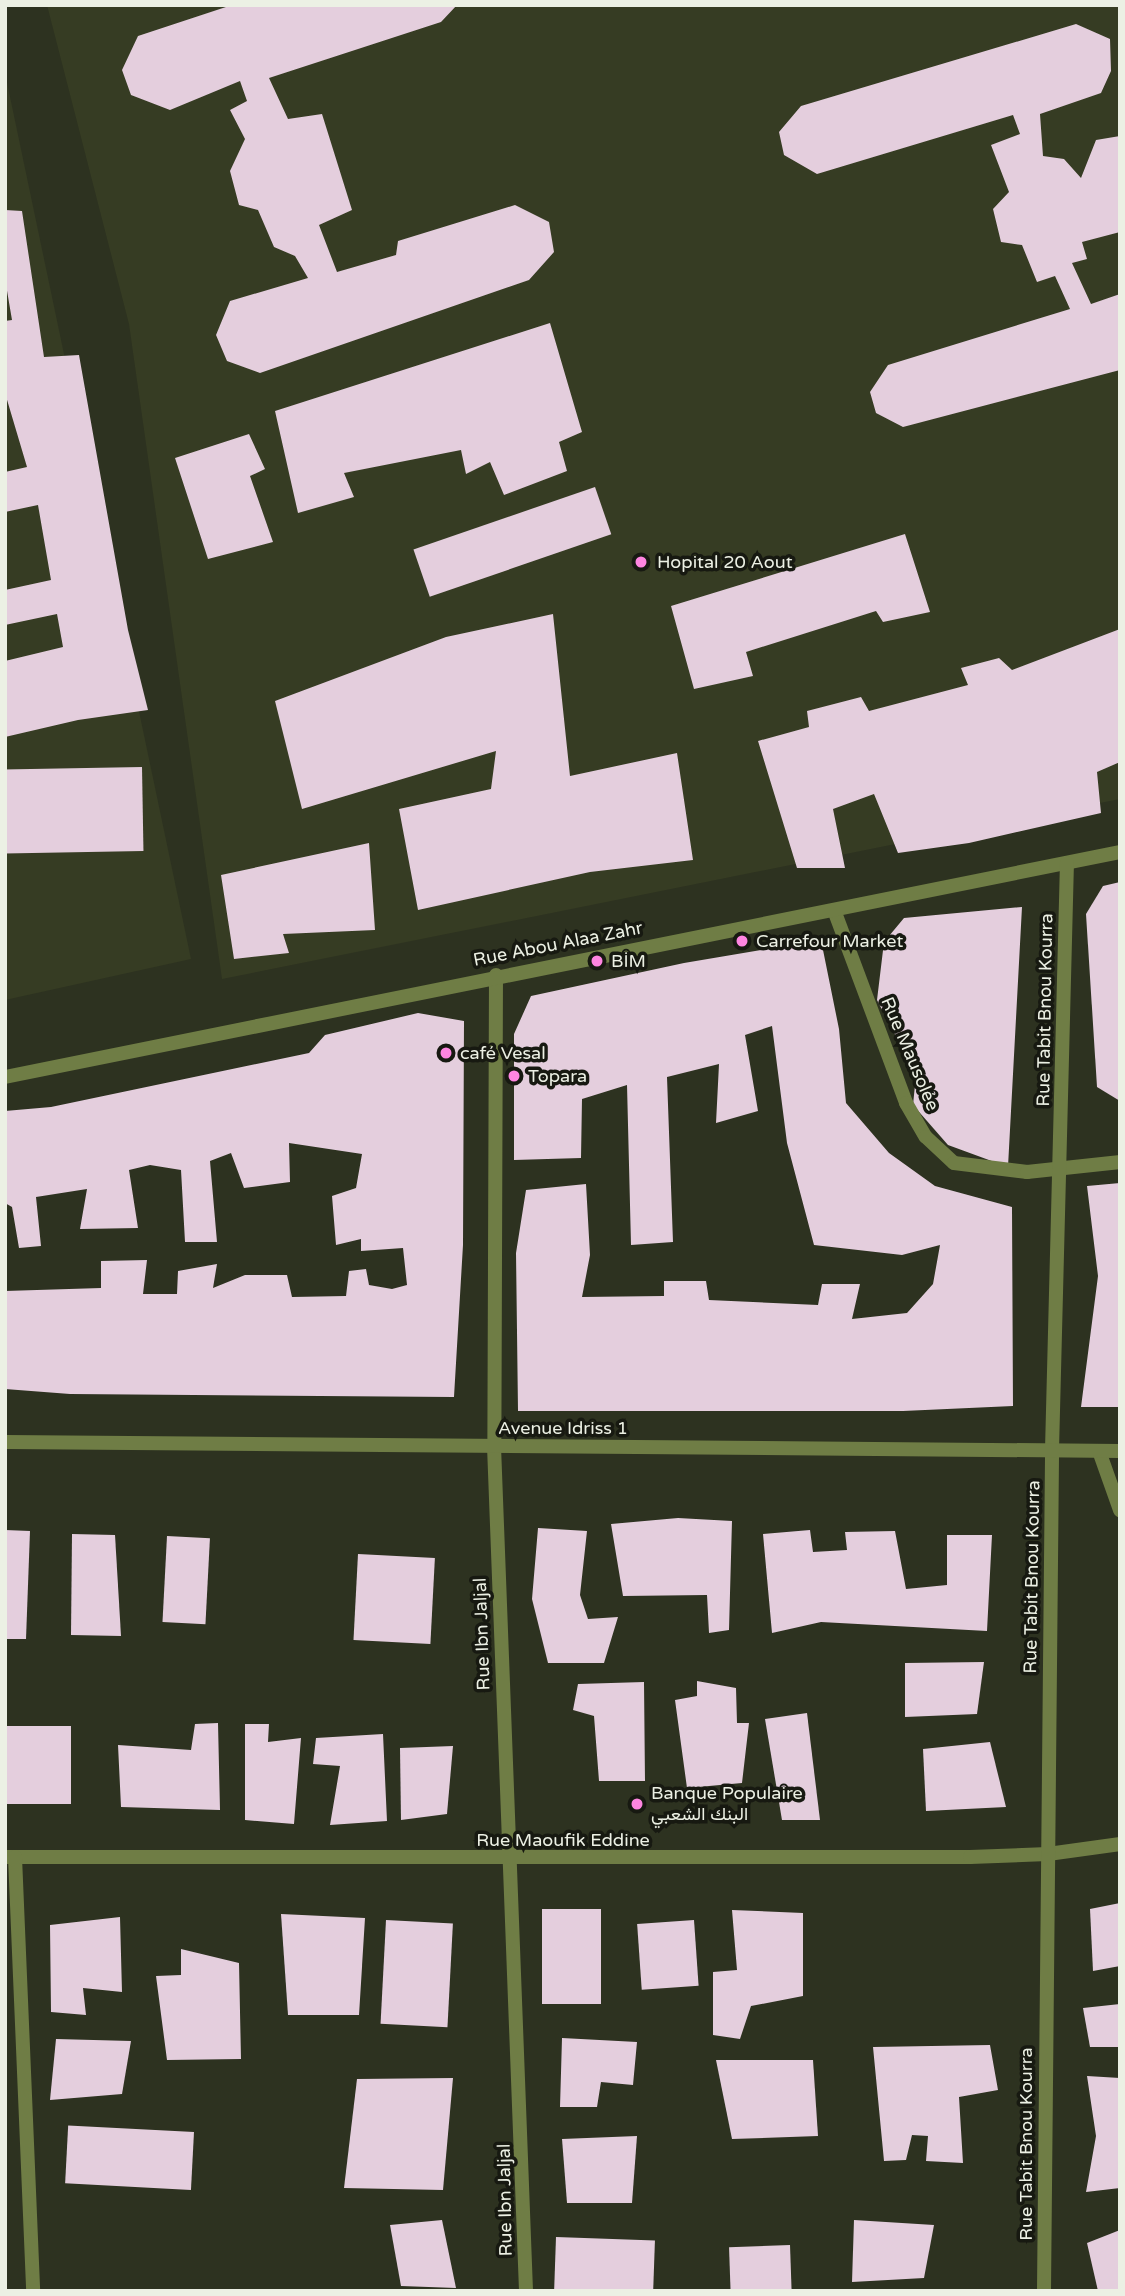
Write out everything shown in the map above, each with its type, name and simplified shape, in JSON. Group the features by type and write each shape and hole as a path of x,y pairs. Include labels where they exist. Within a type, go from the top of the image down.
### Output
{"street":[{"name":"Rue Abou Alaa Zahr","path":"5,1077 496,975 1120,852"},
{"name":"Rue Tabit Bnou Kourra","path":"1044,2291 1052,1450 1062,1168 1067,863"},
{"name":"Rue Mausolée","path":"834,910 883,1048 926,1137 954,1163 1027,1172 1120,1162"},
{"name":"Rue Ibn Jaljal","path":"496,975 494,1446 526,2291"},
{"name":"Avenue Idriss 1","path":"5,1442 1120,1451"},
{"path":"1099,1451 1120,1510"},
{"name":"Rue Maoufik Eddine","path":"10,1857 510,1860 1048,1854 1120,1844"},
{"path":"10,1857 33,2291"}],"shaded area":[{"name":"Hopital 20 Aout","path":"47,5 1120,5 1120,799 222,979 129,324"},
{"path":"5,73 191,959 5,1000"}],"building":[{"path":"232,5 457,5 441,22 269,78 288,119 322,114 352,210 319,225 337,272 396,255 398,241 515,205 549,222 554,252 529,280 260,373 227,361 216,335 230,301 308,278 295,256 274,247 258,210 239,205 230,171 245,139 230,110 247,101 240,81 170,110 131,95 122,70 138,36"},
{"path":"1076,24 1110,39 1111,71 1101,93 1040,114 1043,156 1064,159 1081,178 1096,140 1120,136 1120,232 1082,242 1087,259 1072,263 1091,304 1120,294 1120,370 903,427 876,413 870,392 888,365 1070,309 1055,276 1037,282 1022,245 1001,242 993,209 1009,192 991,145 1020,134 1013,115 817,174 784,155 779,132 801,106"},
{"path":"5,210 22,211 44,357 79,355 128,630 148,710 78,720 5,737 5,661 63,647 57,614 5,625 5,590 51,580 38,505 5,512 5,472 27,467 5,393 5,321 12,320 5,279"},
{"path":"550,323 582,432 559,442 567,471 504,495 490,462 466,474 461,450 344,473 354,497 298,513 275,411"},
{"path":"249,434 265,469 250,476 273,542 208,559 175,458"},
{"path":"595,487 611,534 430,597 413,550"},
{"path":"905,534 930,612 883,622 876,611 746,652 753,676 694,689 671,606"},
{"path":"553,614 570,776 677,753 693,860 590,872 418,910 399,809 491,789 496,751 302,809 275,701 446,637"},
{"path":"1120,629 1120,762 1097,772 1101,813 969,843 898,853 874,794 833,809 845,868 797,868 758,741 809,727 807,711 861,697 869,711 968,685 961,668 999,658 1012,670"},
{"path":"142,767 143,851 5,853 5,769"},
{"path":"369,843 375,930 283,934 289,953 234,959 221,875"},
{"path":"1120,882 1120,1101 1097,1087 1086,914 1103,886"},
{"path":"1022,907 1008,1167 948,1145 913,1105 916,1075 877,1000 884,942 904,918"},
{"path":"821,940 839,1029 846,1103 889,1153 935,1186 1012,1207 1013,1406 903,1411 518,1411 516,1253 526,1190 586,1184 590,1255 582,1297 664,1296 664,1281 706,1281 709,1300 818,1305 822,1284 860,1284 852,1319 907,1313 933,1284 940,1245 902,1255 814,1245 787,1143 772,1026 745,1035 758,1111 716,1123 719,1064 667,1077 673,1242 631,1245 627,1085 582,1099 581,1158 514,1160 514,1034 531,996 684,963"},
{"path":"418,1013 464,1021 463,1245 454,1397 70,1394 5,1389 5,1291 101,1288 101,1261 147,1260 143,1294 177,1294 178,1271 217,1264 213,1288 245,1275 287,1275 292,1297 346,1296 349,1271 366,1269 369,1285 392,1289 407,1285 403,1248 361,1251 361,1239 336,1245 332,1196 356,1188 362,1154 289,1143 290,1182 244,1188 231,1153 210,1161 217,1242 185,1242 181,1170 150,1165 129,1170 138,1228 80,1229 87,1189 36,1197 41,1246 19,1248 12,1207 5,1203 5,1111 51,1107 309,1053 325,1035"},
{"path":"1120,1183 1120,1407 1081,1407 1098,1276 1087,1186"},
{"path":"678,1518 732,1521 729,1630 709,1633 707,1595 623,1596 611,1524"},
{"path":"538,1528 587,1531 580,1595 588,1619 618,1617 604,1663 548,1663 532,1599"},
{"path":"5,1530 30,1531 26,1639 5,1639"},
{"path":"810,1530 813,1552 847,1550 845,1532 895,1531 906,1589 947,1585 947,1535 992,1535 987,1631 821,1622 772,1633 763,1534"},
{"path":"72,1534 115,1535 121,1636 71,1635"},
{"path":"167,1536 210,1538 205,1624 162,1622"},
{"path":"358,1554 435,1558 430,1644 353,1640"},
{"path":"984,1662 977,1714 905,1717 905,1663"},
{"path":"697,1681 736,1688 737,1723 749,1723 742,1783 687,1788 675,1700 697,1696"},
{"path":"644,1682 645,1781 599,1781 594,1716 573,1710 578,1684"},
{"path":"807,1713 820,1820 782,1820 765,1719"},
{"path":"218,1723 220,1810 121,1807 118,1745 191,1750 195,1724"},
{"path":"245,1724 269,1724 268,1742 301,1738 294,1824 245,1820"},
{"path":"5,1726 71,1726 71,1804 5,1804"},
{"path":"383,1734 387,1821 330,1825 340,1766 313,1764 316,1738"},
{"path":"990,1742 1006,1807 926,1811 923,1749"},
{"path":"453,1746 447,1814 401,1820 400,1748"},
{"path":"1120,1903 1120,1966 1093,1971 1090,1909"},
{"path":"542,1909 601,1909 601,2004 542,2004"},
{"path":"732,1910 803,1913 803,1996 751,2006 740,2039 713,2035 713,1972 737,1970"},
{"path":"281,1914 365,1918 359,2015 288,2015"},
{"path":"120,1917 122,1992 83,1988 86,2015 51,2012 50,1925"},
{"path":"386,1920 453,1924 447,2027 381,2024"},
{"path":"694,1920 699,1986 642,1990 637,1924"},
{"path":"181,1949 239,1963 241,2059 167,2060 156,1976 181,1975"},
{"path":"1120,2004 1120,2047 1090,2047 1083,2008"},
{"path":"562,2038 637,2042 633,2085 601,2082 597,2107 560,2107"},
{"path":"56,2039 131,2041 122,2094 50,2100"},
{"path":"990,2045 998,2090 959,2097 963,2163 926,2161 928,2136 912,2135 906,2160 884,2161 873,2047"},
{"path":"716,2060 813,2060 818,2136 732,2139"},
{"path":"1087,2076 1120,2078 1120,2188 1086,2192 1096,2136"},
{"path":"453,2078 443,2190 344,2188 357,2079"},
{"path":"68,2125 194,2132 191,2190 65,2183"},
{"path":"637,2136 632,2203 567,2203 562,2139"},
{"path":"442,2220 456,2288 401,2286 390,2225"},
{"path":"854,2220 934,2225 924,2278 852,2282"},
{"path":"1120,2230 1120,2291 1098,2291 1087,2243"},
{"path":"556,2237 655,2240 653,2291 554,2291"},
{"path":"790,2245 792,2291 731,2291 729,2247"}],"place":[{"name":"Hopital 20 Aout","path":"641,562"},
{"name":"Carrefour Market","path":"742,941"},
{"name":"BİM","path":"597,961"},
{"name":"café Vesal","path":"446,1053"},
{"name":"Topara","path":"514,1076"},
{"name":"Banque Populaire البنك الشعبي","path":"637,1804"}]}
